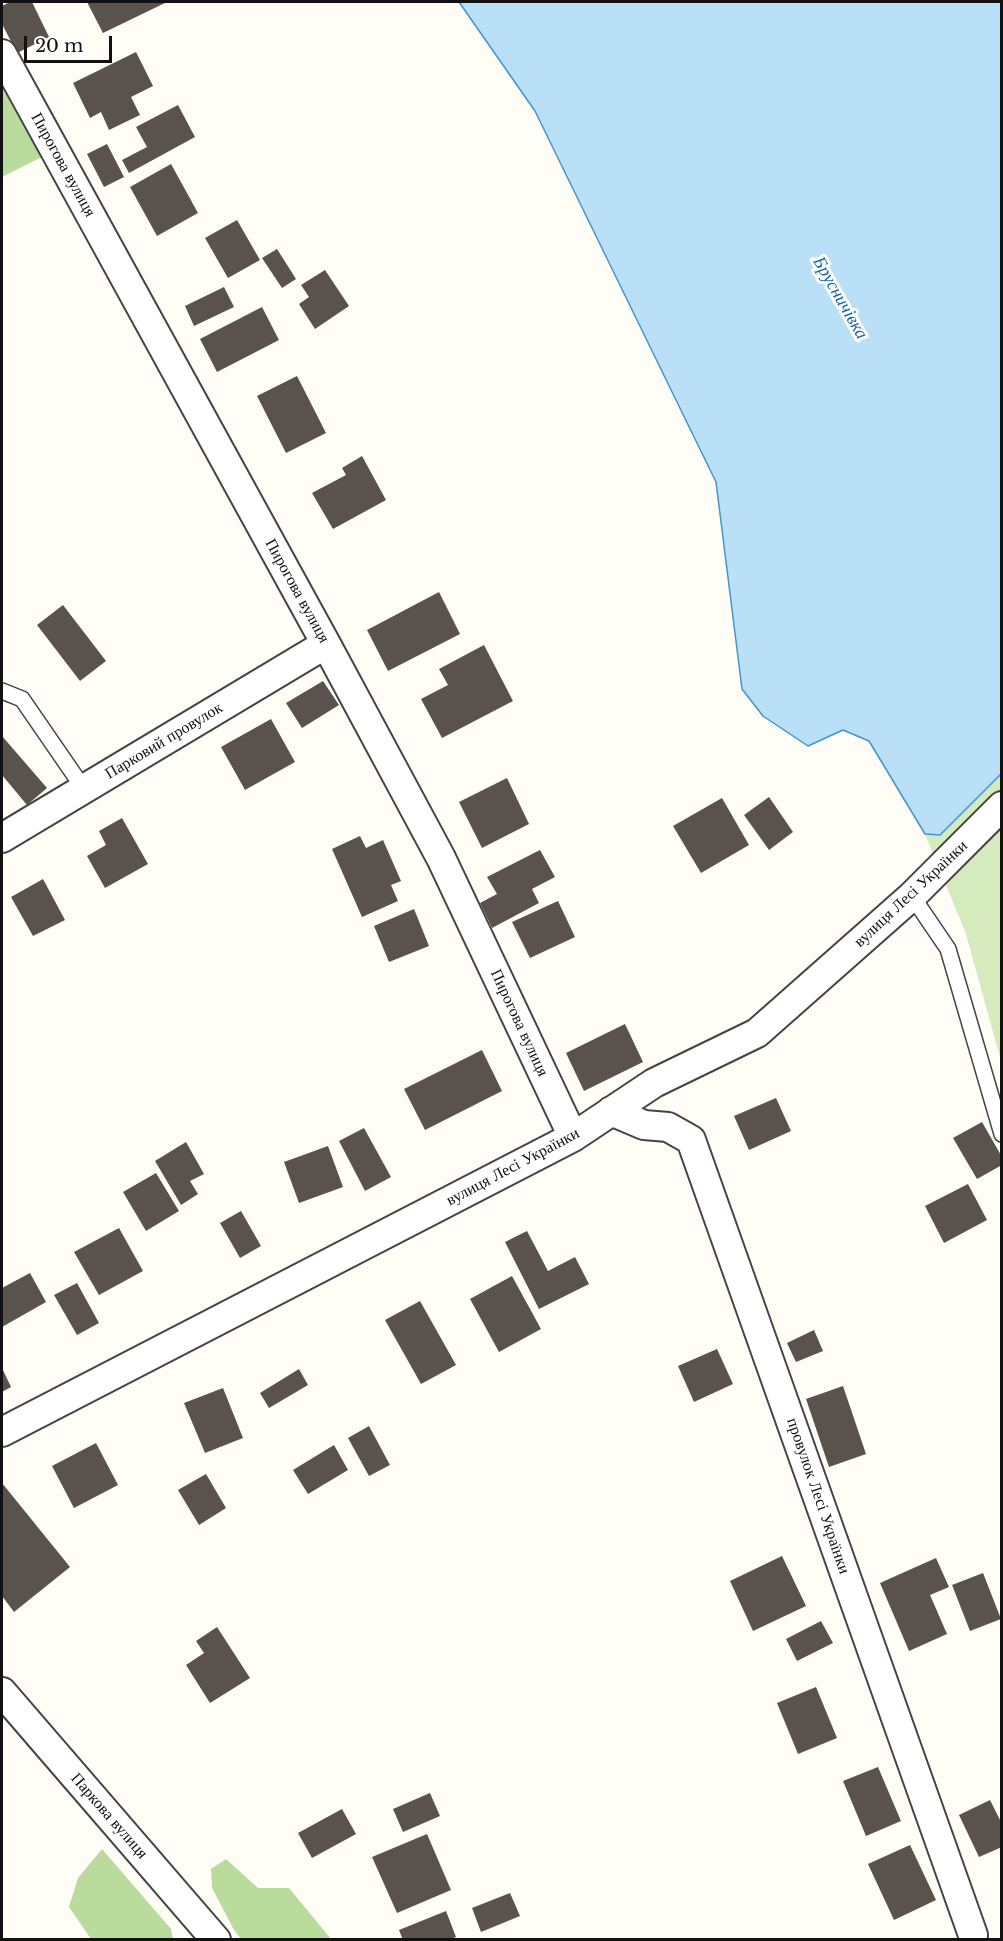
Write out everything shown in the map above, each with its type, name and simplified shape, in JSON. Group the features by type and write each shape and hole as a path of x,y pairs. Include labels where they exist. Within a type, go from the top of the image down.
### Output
{"street":[{"name":"Пирогова вулиця","path":"2,54 441,858 573,1137"},
{"name":"Парковий провулок","path":"2,838 326,644"},
{"name":"вулиця Лесі Українки","path":"2,1432 573,1137 654,1083 757,1033 912,896 1002,806"},
{"name":"провулок Лесі Українки","path":"611,1111 644,1125 668,1127 691,1140 973,1935"},
{"name":"Паркова вулиця","path":"2,1692 216,1940"}],"lane":[{"path":"2,691 22,699 84,789"},
{"path":"912,896 948,949 1002,1134"}],"green space":[{"path":"2,54 56,150 2,177"},
{"path":"1001,774 1001,1061 966,934 925,834 940,835"},
{"path":"102,1849 171,1929 173,1939 91,1939 69,1907 78,1878"},
{"path":"226,1859 258,1888 289,1888 331,1939 241,1939 212,1888 211,1869"}],"water":[{"name":"Брусничівка","path":"459,2 1001,2 1001,774 940,835 925,834 869,741 843,730 808,746 763,716 742,689 716,482 535,111"}],"building":[{"path":"10,2 32,2 49,37 17,53 2,24 2,6"},
{"path":"87,2 167,2 103,33"},
{"path":"136,52 153,86 131,97 140,115 109,130 101,112 90,118 73,83"},
{"path":"178,105 195,137 129,173 122,160 147,147 136,127"},
{"path":"107,144 124,177 104,187 87,154"},
{"path":"171,164 198,213 157,236 130,187"},
{"path":"237,220 260,260 228,278 205,238"},
{"path":"277,249 296,279 282,288 262,258"},
{"path":"325,270 349,306 315,329 299,304 309,297 301,285"},
{"path":"224,287 234,307 194,326 185,306"},
{"path":"262,307 279,340 217,372 200,339"},
{"path":"297,376 326,433 286,453 257,396"},
{"path":"362,456 386,500 333,529 312,493 346,475 342,468"},
{"path":"439,592 460,634 388,671 367,630"},
{"path":"63,605 106,661 80,681 37,625"},
{"path":"484,645 513,701 442,738 421,699 448,685 439,669"},
{"path":"323,681 339,705 302,728 286,703"},
{"path":"271,719 295,762 245,790 221,747"},
{"path":"2,736 47,788 27,805 2,775"},
{"path":"507,778 529,824 482,848 459,802"},
{"path":"769,797 793,832 769,850 744,815"},
{"path":"722,798 749,845 701,873 673,826"},
{"path":"122,818 148,864 105,888 87,856 106,845 99,831"},
{"path":"360,836 366,848 383,840 401,881 391,885 398,901 362,917 332,849"},
{"path":"540,850 555,877 532,889 539,903 492,928 480,903 497,894 487,877"},
{"path":"43,879 65,920 33,936 11,897"},
{"path":"558,901 575,937 530,958 512,922"},
{"path":"414,909 429,946 389,962 374,926"},
{"path":"625,1024 643,1062 584,1091 566,1053"},
{"path":"482,1050 502,1091 425,1130 404,1089"},
{"path":"776,1098 791,1131 749,1150 734,1116"},
{"path":"982,1122 1002,1157 1002,1165 977,1179 953,1138"},
{"path":"364,1128 391,1177 365,1191 339,1141"},
{"path":"186,1142 204,1174 190,1181 198,1194 181,1205 155,1161"},
{"path":"328,1146 343,1187 299,1203 284,1162"},
{"path":"156,1173 179,1211 146,1231 123,1192"},
{"path":"968,1184 987,1220 944,1243 925,1206"},
{"path":"241,1211 261,1246 240,1258 220,1223"},
{"path":"119,1228 143,1271 99,1295 74,1252"},
{"path":"527,1231 548,1271 575,1257 589,1284 539,1309 505,1242"},
{"path":"30,1273 46,1302 2,1327 2,1288"},
{"path":"512,1276 541,1329 499,1352 470,1299"},
{"path":"77,1283 99,1323 77,1335 54,1295"},
{"path":"420,1301 456,1365 421,1384 385,1320"},
{"path":"814,1330 823,1351 796,1362 787,1343"},
{"path":"717,1349 733,1384 694,1402 678,1366"},
{"path":"2,1368 11,1387 2,1392"},
{"path":"299,1369 308,1385 269,1408 260,1393"},
{"path":"843,1386 866,1454 829,1467 806,1399"},
{"path":"223,1388 243,1438 205,1453 184,1403"},
{"path":"369,1426 390,1465 369,1476 348,1438"},
{"path":"96,1443 118,1485 74,1508 52,1466"},
{"path":"334,1445 348,1470 308,1494 293,1470"},
{"path":"206,1474 226,1508 199,1525 178,1490"},
{"path":"2,1483 70,1567 14,1612 2,1596"},
{"path":"782,1556 806,1606 753,1631 730,1581"},
{"path":"936,1558 949,1587 930,1595 947,1634 909,1651 880,1583"},
{"path":"983,1573 1001,1619 970,1631 952,1585"},
{"path":"821,1621 833,1643 797,1661 786,1639"},
{"path":"217,1627 250,1678 210,1703 186,1665 204,1653 196,1641"},
{"path":"816,1687 837,1738 798,1754 777,1703"},
{"path":"878,1767 901,1821 866,1836 843,1781"},
{"path":"430,1793 440,1816 403,1832 393,1809"},
{"path":"990,1800 1002,1824 1002,1847 979,1857 959,1815"},
{"path":"342,1809 356,1834 312,1858 298,1833"},
{"path":"427,1834 451,1890 397,1913 372,1857"},
{"path":"910,1845 936,1900 894,1920 868,1864"},
{"path":"510,1893 520,1916 481,1932 472,1908"},
{"path":"446,1911 456,1937 449,1940 403,1940 399,1930"}]}
